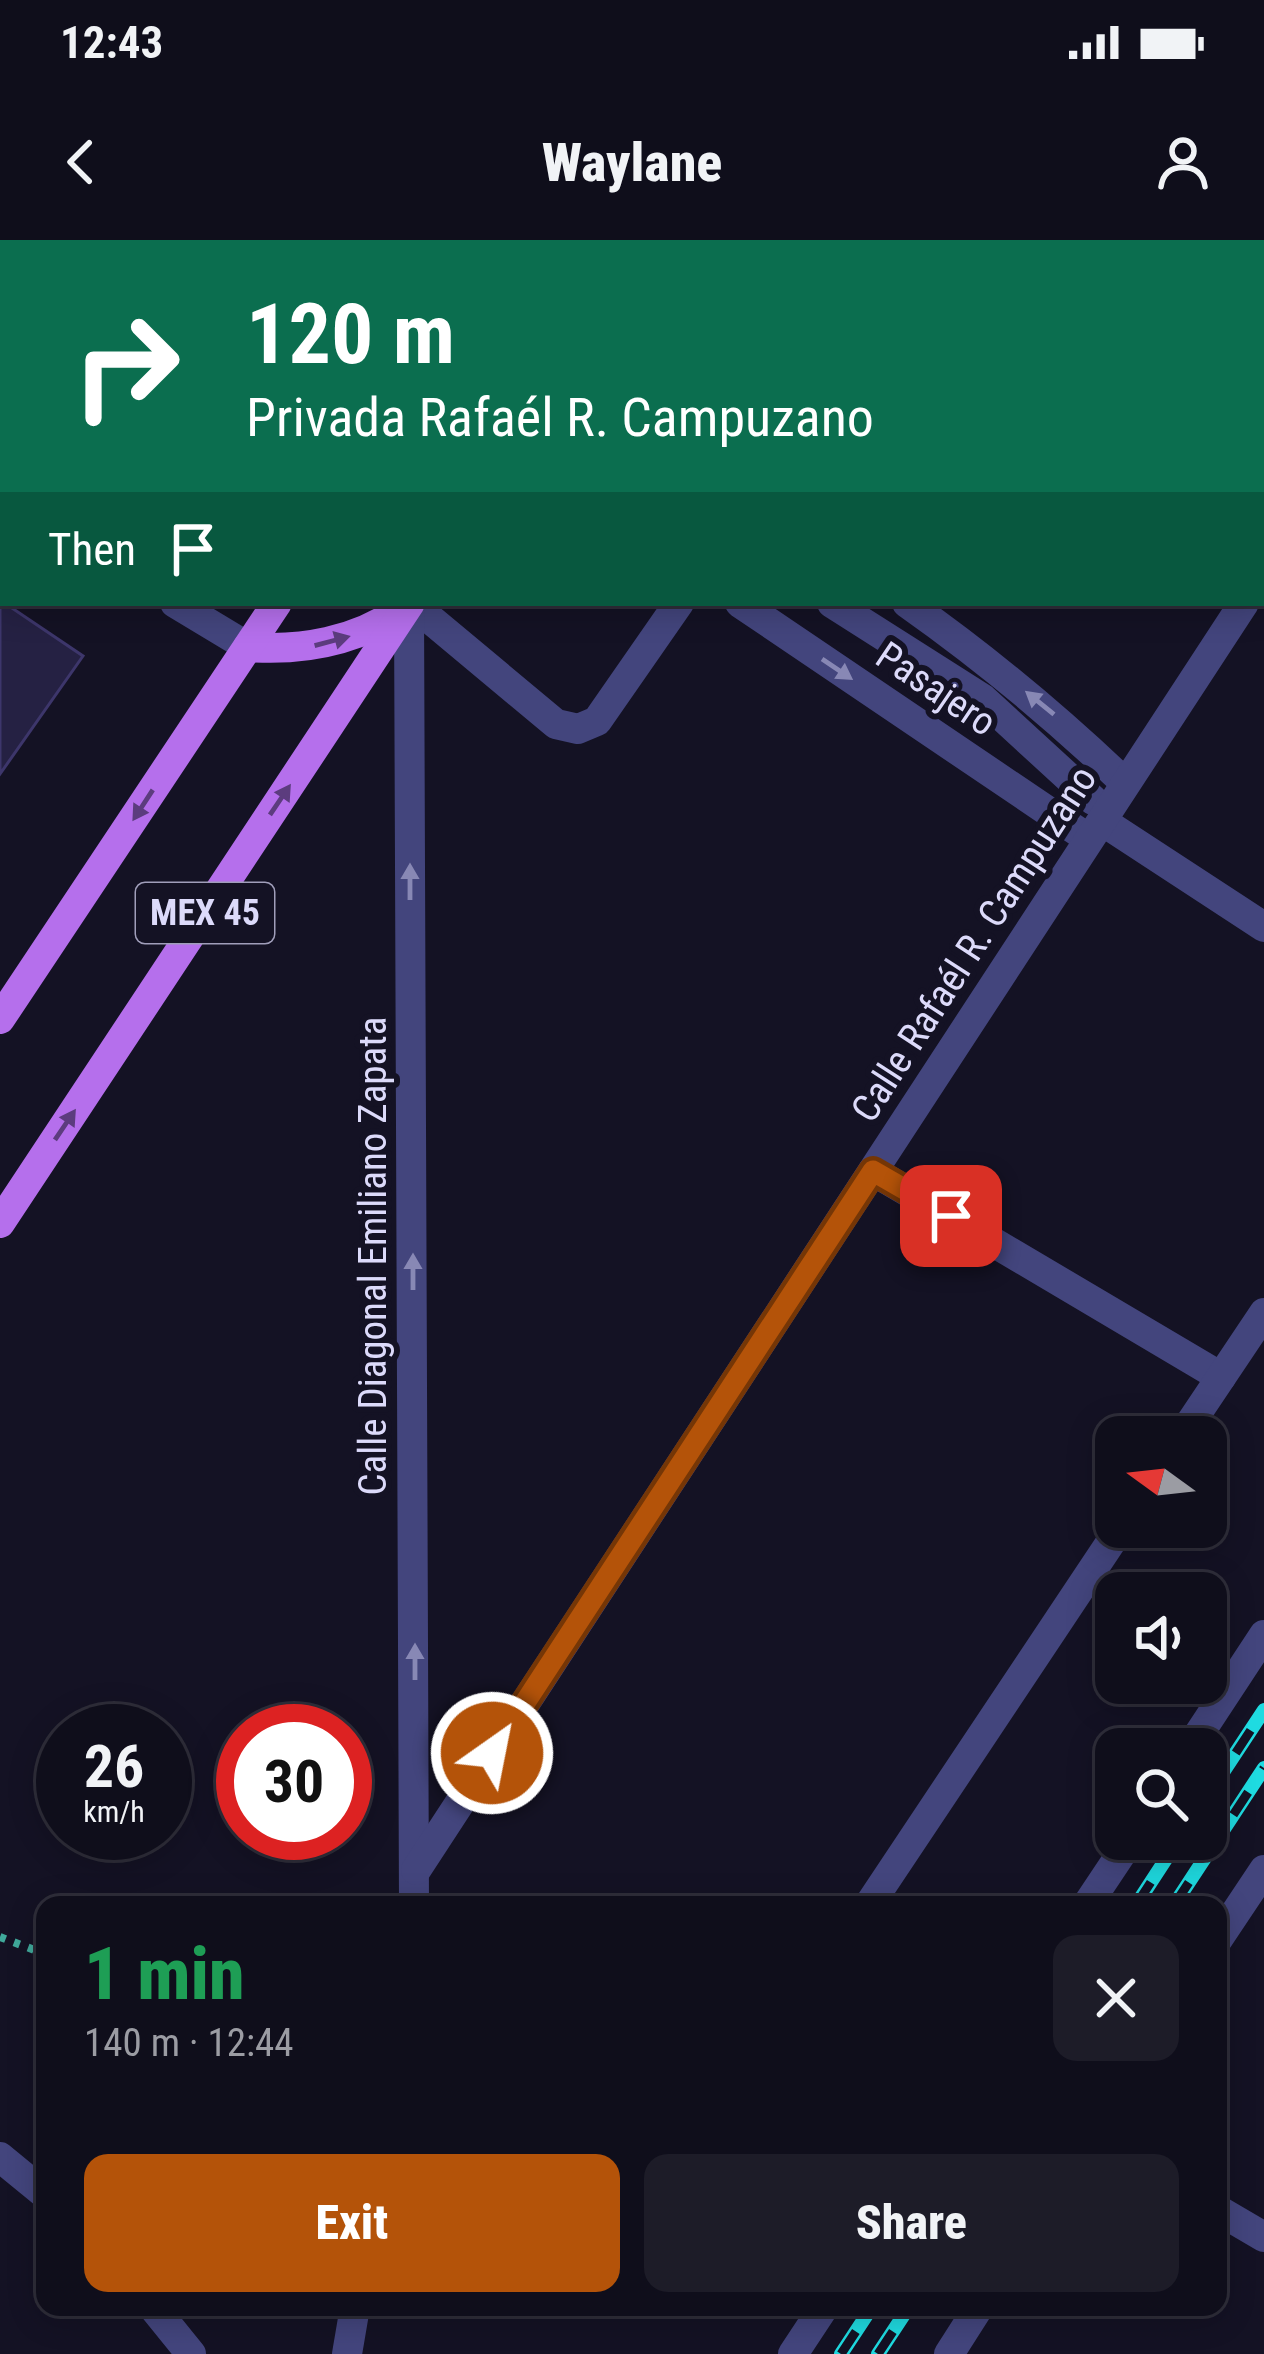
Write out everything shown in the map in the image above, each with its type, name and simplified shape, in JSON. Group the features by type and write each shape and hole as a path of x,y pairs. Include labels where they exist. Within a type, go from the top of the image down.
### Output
{"main road":[{"name":"MEX 45","path":"0,1019 275,606"},
{"path":"248,646 304,647 332,642 385,622 407,606"},
{"name":"MEX 45","path":"0,1222 409,606"}],"street":[{"path":"180,606 248,646"},
{"name":"Calle Diagonal Emiliano Zapata","path":"410,606 415,1896"},
{"path":"412,606 556,724 578,729 597,721 677,606"},
{"name":"Pasajero","path":"745,606 1095,820"},
{"path":"837,606 983,699 1095,820 1264,927"},
{"name":"Pasajero","path":"911,606 1053,713 1125,783"},
{"name":"Calle Rafaél R. Campuzano","path":"416,1870 873,1171 1095,820 1125,783 1242,606"},
{"path":"873,1171 1221,1377"},
{"path":"1195,1416 1264,1312"},
{"path":"875,1896 1107,1548"},
{"path":"1204,1728 1264,1635"},
{"path":"1093,1896 1116,1860"},
{"path":"1227,1926 1264,1870"},
{"path":"0,2157 36,2187"},
{"path":"1227,2215 1264,2237"},
{"path":"160,2316 191,2354"},
{"path":"347,2354 353,2316"},
{"path":"793,2354 818,2316"},
{"path":"949,2354 973,2316"}],"path":[{"path":"0,1937 36,1951"}],"building":[{"path":"0,606 9,606 83,656 0,774"}],"railway":[{"path":"1227,1766 1264,1710"},
{"path":"1180,1896 1264,1768"},
{"path":"1142,1896 1165,1860"},
{"path":"841,2354 866,2316"},
{"path":"878,2354 903,2316"}],"route":[{"path":"492,1753 873,1171 951,1216"}]}
